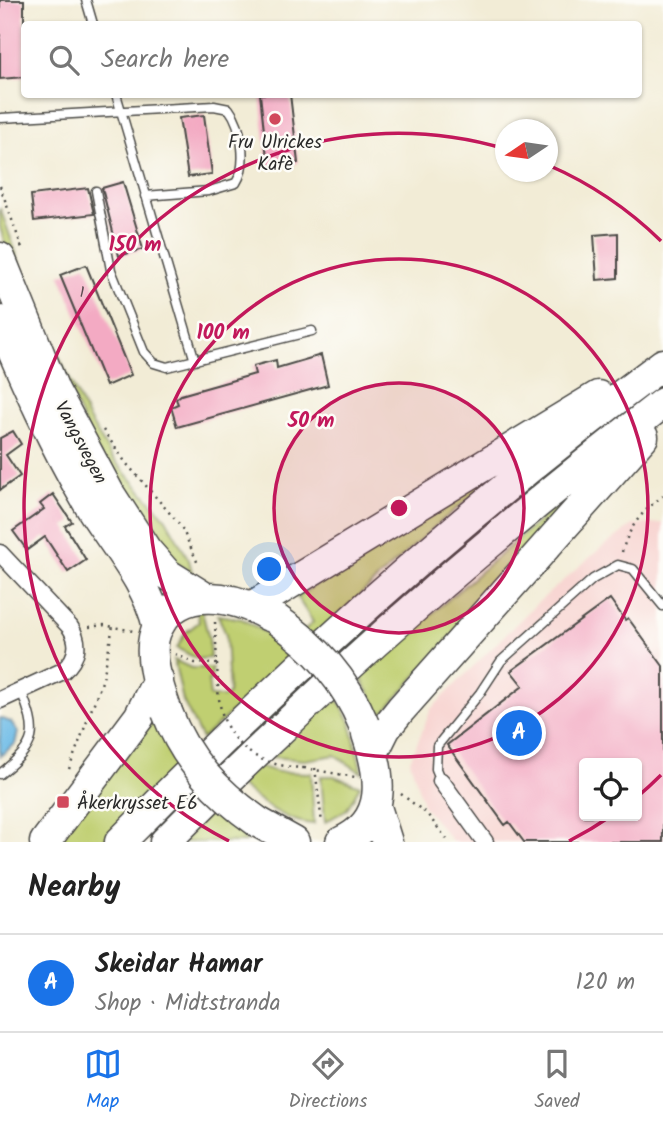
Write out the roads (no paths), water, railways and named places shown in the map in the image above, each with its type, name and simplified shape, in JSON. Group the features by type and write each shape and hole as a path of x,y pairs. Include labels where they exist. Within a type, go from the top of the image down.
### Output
{"highway":[{"name":"Vangsvegen","path":"13,258 49,378 109,493 146,550 167,574 206,595"},
{"name":"Vangsvegen","path":"0,321 66,464 109,537 146,591 147,629"},
{"path":"120,842 214,747 407,569 544,455 663,365"},
{"path":"264,613 562,415 601,394 635,385"},
{"path":"367,766 391,720 646,434 663,403"},
{"path":"165,842 258,751 435,590 558,485 663,403"},
{"path":"293,842 234,805 206,778 182,745 167,712 158,680 154,648 147,629 174,609 206,595 223,597 264,613 305,640 332,668 356,705 364,725 367,766 389,801 387,842"},
{"path":"45,842 139,717 158,680"},
{"path":"331,832 356,834 389,801"}],"street":[{"path":"0,554 75,634 77,649 71,664 53,676 0,700"},
{"path":"441,781 485,842"}],"lane":[{"path":"86,0 92,21"},
{"path":"117,98 195,361"},
{"path":"1,118 215,107 229,109 237,119 242,162 241,175 236,183 209,191 145,196"},
{"path":"96,191 111,270 144,352 154,363 167,368 312,331"},
{"path":"441,781 436,769 438,746 481,693 501,661 593,579 618,565 633,569 663,606"},
{"path":"0,774 25,753 33,738 32,719 22,690"}],"water":[{"path":"0,718 11,722 18,732 15,744 0,756"}],"place":[{"name":"Fru Ulrickes Kafè","path":"275,119"},
{"name":"Skeidar Hamar","path":"519,733"},
{"name":"Åkerkrysset E6","path":"63,802"}]}
